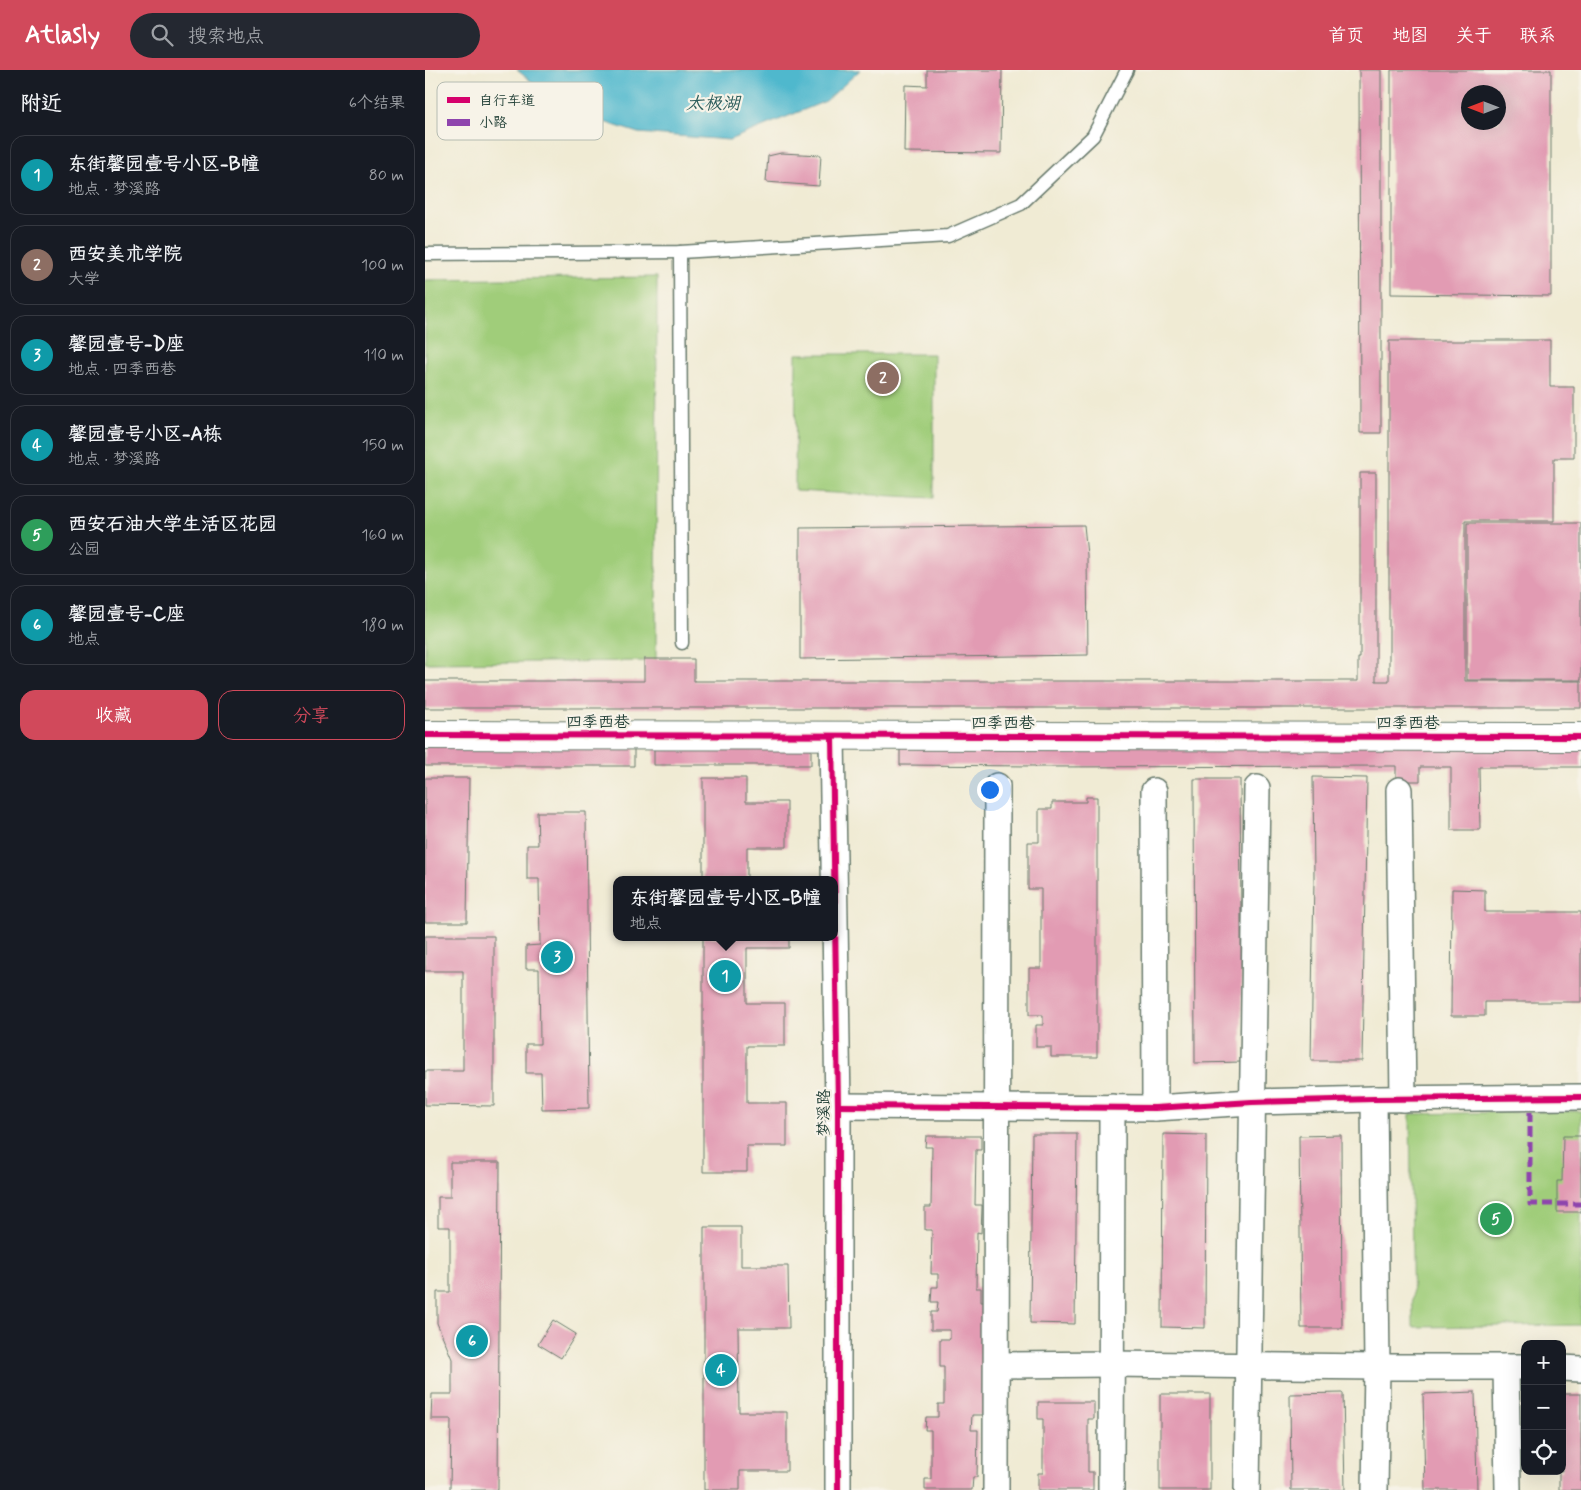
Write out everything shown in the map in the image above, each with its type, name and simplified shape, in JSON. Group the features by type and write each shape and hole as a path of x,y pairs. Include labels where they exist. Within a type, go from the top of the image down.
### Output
{"street":[{"name":"四季西巷","path":"425,735 1581,737"},
{"name":"梦溪路","path":"832,737 834,876"},
{"path":"996,1490 997,786"},
{"path":"1247,1490 1257,788"},
{"path":"1399,790 1403,1099"},
{"path":"1154,791 1155,1108"},
{"name":"梦溪路","path":"835,941 838,1106 838,1490"},
{"path":"838,1106 931,1105 996,1108 1155,1108 1252,1102 1581,1097"},
{"path":"1375,1099 1377,1367 1375,1490"},
{"path":"1111,1490 1113,1108"},
{"path":"997,1365 1516,1367 1508,1490"},
{"path":"1566,1368 1581,1369"}],"lane":[{"path":"425,254 680,252 948,236 1021,204 1093,136 1127,70"},
{"path":"680,252 682,643"}],"green space":[{"path":"657,277 656,661 425,663 425,280"},
{"path":"796,354 934,354 934,498 795,491"},
{"path":"1581,1111 1581,1325 1413,1327 1410,1114"}],"water":[{"name":"太极湖","path":"517,70 860,70 826,101 729,140 638,133 603,122 603,82 532,82"}],"building":[{"path":"927,70 1002,70 1001,153 904,152 905,85 927,86"},
{"path":"1359,70 1381,70 1381,433 1360,433"},
{"path":"1391,70 1551,70 1551,296 1391,294"},
{"path":"781,153 821,155 819,186 766,182 768,156"},
{"path":"1550,340 1550,387 1574,387 1574,458 1554,458 1554,521 1465,521 1465,681 1581,681 1581,708 425,708 425,681 644,681 644,659 694,659 694,681 1358,681 1358,658 1360,658 1360,473 1376,473 1376,681 1389,681 1389,341"},
{"path":"1467,523 1581,523 1581,680 1467,680"},
{"path":"1084,525 1087,555 1088,655 800,659 800,528"},
{"path":"425,738 634,739 634,766 425,766"},
{"path":"654,738 811,739 811,765 654,765"},
{"path":"1581,739 1581,767 1479,767 1480,830 1451,830 1451,767 1420,767 1420,781 1396,781 1396,766 1036,767 900,765 900,740"},
{"path":"1313,777 1367,778 1362,1061 1311,1061 1314,878"},
{"path":"425,778 469,778 467,922 425,922"},
{"path":"703,778 746,778 746,802 787,802 787,847 747,847 747,876 703,876"},
{"path":"1194,779 1240,779 1242,1062 1195,1063"},
{"path":"1086,797 1097,797 1097,1057 1051,1057 1051,1047 1036,1047 1036,1025 1043,1025 1043,1015 1029,1015 1029,968 1041,968 1041,889 1028,889 1028,842 1039,842 1039,809 1052,809 1052,802 1086,802"},
{"path":"537,812 586,812 589,1108 542,1109 541,1073 526,1073 526,1044 540,1044 539,969 526,969 526,946 540,945 539,879 527,879 527,845 538,845"},
{"path":"1452,889 1485,890 1485,912 1581,912 1581,1002 1485,1002 1485,1016 1451,1016"},
{"path":"425,936 494,936 494,1106 425,1105 425,1071 463,1071 463,971 425,971"},
{"path":"703,941 789,941 789,948 747,948 747,1003 785,1003 785,1046 747,1046 747,1103 787,1103 787,1146 747,1146 747,1172 703,1172"},
{"path":"1032,1134 1077,1134 1075,1324 1030,1323"},
{"path":"1163,1134 1206,1135 1205,1328 1162,1327"},
{"path":"1341,1135 1342,1328 1301,1328 1299,1136"},
{"path":"926,1136 981,1136 981,1150 976,1150 975,1205 982,1205 982,1208 981,1233 977,1232 976,1288 981,1288 981,1302 986,1302 986,1415 972,1415 971,1430 978,1430 977,1477 973,1477 972,1490 925,1490 925,1479 931,1479 931,1430 925,1430 926,1417 938,1417 938,1404 944,1404 944,1367 940,1367 940,1339 950,1339 950,1330 931,1330 931,1312 937,1312 938,1302 931,1302 932,1287 938,1287 938,1274 931,1274 932,1230 925,1230 925,1207 931,1207 932,1147 925,1147"},
{"path":"1563,1136 1581,1136 1581,1212 1557,1212 1557,1181 1562,1181"},
{"path":"450,1162 500,1162 498,1490 450,1490 451,1419 431,1419 432,1394 452,1394 452,1359 437,1323 437,1292 450,1292 450,1227 438,1227 438,1197 450,1197"},
{"path":"704,1227 741,1227 741,1266 788,1266 789,1328 738,1328 739,1412 787,1412 787,1471 740,1471 740,1490 704,1490"},
{"path":"553,1320 576,1334 561,1358 538,1344"},
{"path":"1475,1392 1477,1490 1425,1490 1423,1394"},
{"path":"1343,1393 1345,1490 1291,1490 1290,1394"},
{"path":"1160,1394 1210,1394 1210,1490 1160,1490"},
{"path":"1566,1394 1581,1394 1581,1490 1559,1490 1559,1475 1566,1475"},
{"path":"1038,1402 1094,1402 1094,1419 1088,1419 1088,1472 1093,1472 1093,1490 1038,1490 1038,1473 1043,1473 1043,1419 1038,1419"}],"marked path":[{"path":"1530,1112 1530,1204 1581,1204"}],"cycle path":[{"path":"425,735 1581,737"},
{"path":"832,737 834,876"},
{"path":"835,941 838,1106 838,1490"},
{"path":"838,1106 1155,1108 1252,1102 1581,1097"}],"place":[{"name":"西安美术学院","path":"883,378"},
{"name":"馨园壹号-D座","path":"557,957"},
{"name":"东街馨园壹号小区-B幢","path":"725,976"},
{"name":"西安石油大学生活区花园","path":"1496,1219"},
{"name":"馨园壹号-C座","path":"472,1341"},
{"name":"馨园壹号小区-A栋","path":"721,1370"}]}
